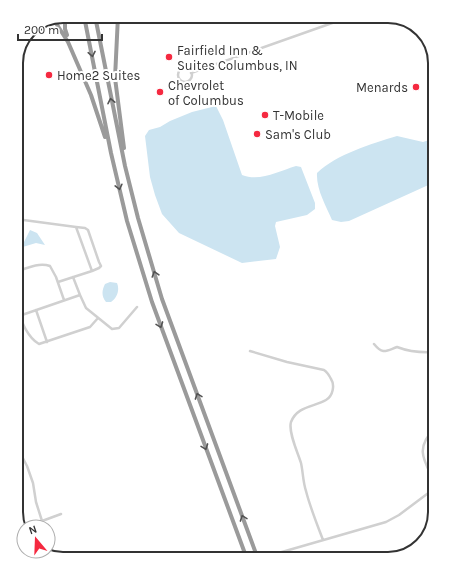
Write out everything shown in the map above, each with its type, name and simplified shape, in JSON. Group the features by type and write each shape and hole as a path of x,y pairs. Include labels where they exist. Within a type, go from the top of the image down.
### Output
{"highway":[{"path":"65,23 68,42"},
{"path":"85,23 111,153 127,221 152,302 244,552"},
{"path":"96,23 125,166 138,218 162,299 255,552"},
{"path":"118,23 115,78 125,166"},
{"path":"57,24 68,42 91,95 111,153"}],"street":[{"path":"191,73 332,23"},
{"path":"184,68 189,69 191,73 192,77 187,82 183,82 178,77 179,72 184,68"},
{"path":"23,220 76,226 88,230 101,266 92,271 58,282"},
{"path":"76,226 92,271"},
{"path":"23,270 39,265 47,265 53,271 64,300"},
{"path":"73,277 86,308 110,328 116,329 137,307"},
{"path":"23,315 80,294"},
{"path":"36,310 47,342"},
{"path":"23,323 37,343 42,344 90,327 98,318"},
{"path":"374,344 384,352 388,352 397,347 407,351 428,353"},
{"path":"250,351 287,362 324,370 333,382 331,395 327,400 305,408 296,414 290,424 306,491 323,540"},
{"path":"428,437 424,442 422,451 428,468"},
{"path":"23,458 33,483 36,502 41,519"},
{"path":"282,552 386,522 399,516 428,493"},
{"path":"47,519 61,514"}],"water":[{"path":"216,106 223,120 242,175 249,177 263,177 296,166 301,167 315,203 315,209 307,215 276,222 275,226 280,247 276,259 242,263 179,233 162,214 150,177 145,136 149,130 160,127 170,121 192,112"},
{"path":"397,136 423,142 428,140 428,185 349,221 341,222 332,220 318,185 317,173 334,160 366,146"},
{"path":"30,230 37,233 45,245 36,243 23,247"},
{"path":"110,282 117,283 118,291 111,302 106,302 103,298 103,291 105,284"}],"place":[{"name":"Fairfield Inn & Suites Columbus, IN","path":"169,57"},
{"name":"Home2 Suites","path":"49,75"},
{"name":"Menards","path":"416,87"},
{"name":"Chevrolet of Columbus","path":"160,92"},
{"name":"T-Mobile","path":"265,115"},
{"name":"Sam's Club","path":"257,134"}]}
